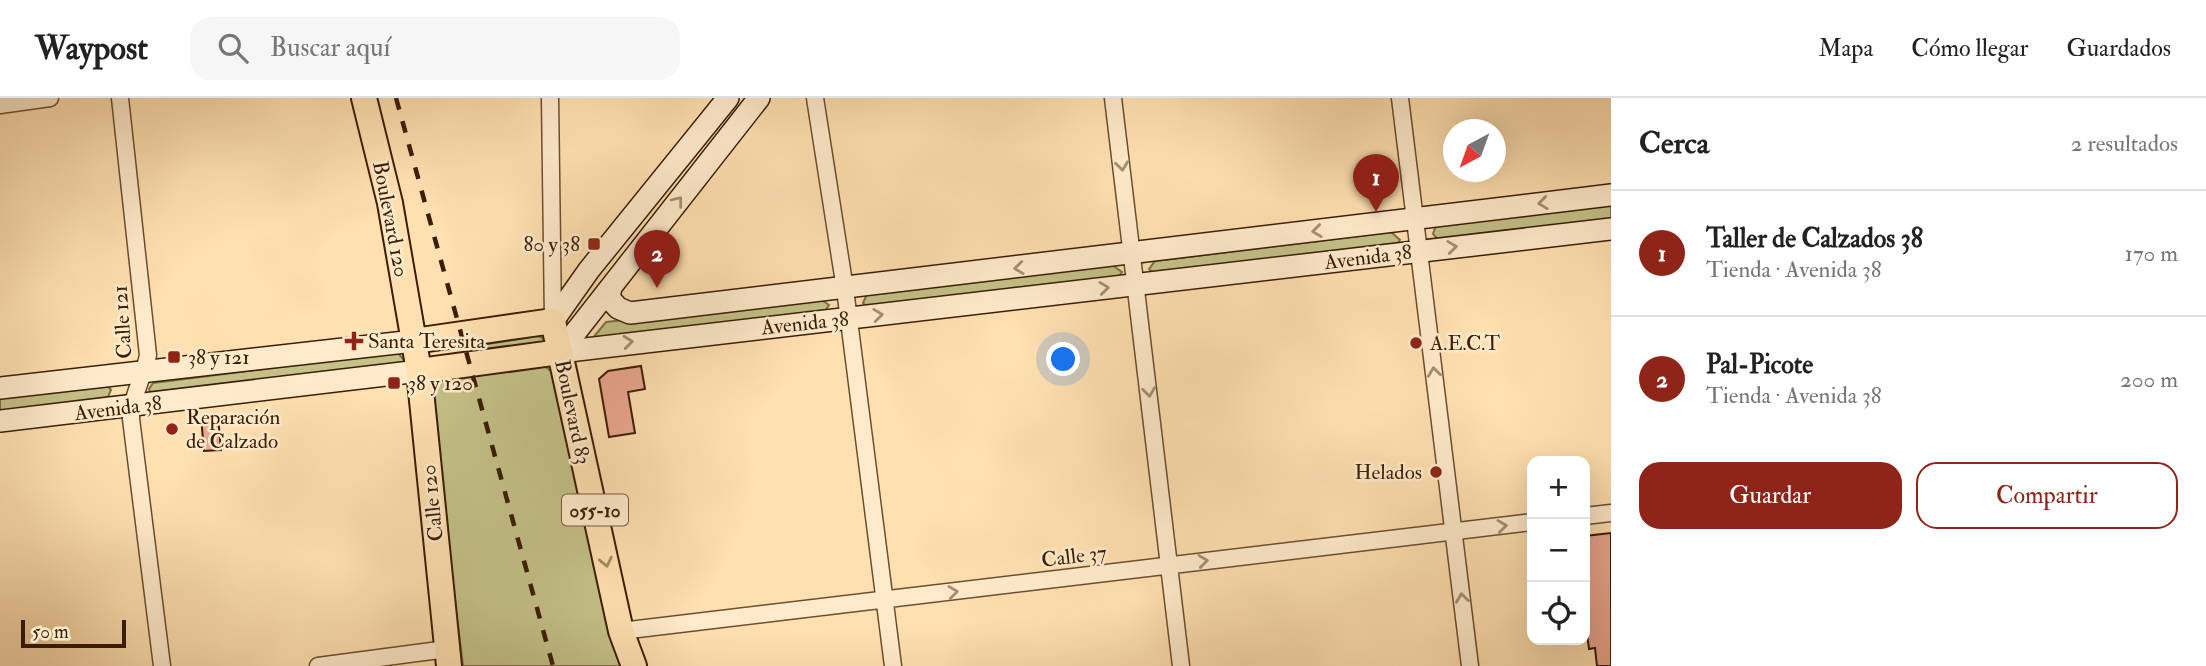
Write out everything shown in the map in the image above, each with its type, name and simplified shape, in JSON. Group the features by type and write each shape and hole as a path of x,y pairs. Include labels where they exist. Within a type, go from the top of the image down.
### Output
{"main road":[{"name":"Boulevard 120","path":"364,98 390,203 414,341"},
{"path":"553,321 589,270 728,98"},
{"path":"560,352 758,98"},
{"name":"Avenida 38","path":"611,287 609,299 618,308 630,313 1611,195"},
{"name":"Avenida 38","path":"0,421 419,371 585,347 1611,229"},
{"name":"Avenida 38","path":"0,388 414,341 553,321"},
{"name":"Boulevard 83","path":"553,321 621,631 634,666"},
{"name":"Calle 120","path":"414,341 448,658"}],"street":[{"path":"0,105 50,98"},
{"name":"Calle 121","path":"120,98 148,355 145,372 131,406 162,666"},
{"path":"550,98 553,321"},
{"path":"815,98 845,289 894,666"},
{"path":"1114,98 1181,666"},
{"path":"1401,98 1470,666"},
{"path":"1590,515 1611,513"},
{"name":"Calle 37","path":"621,631 1527,523"},
{"path":"318,666 448,658"}],"shaded area":[{"path":"1611,205 1611,222 1441,243 1433,234 1436,225"},
{"path":"1391,232 1400,240 1393,249 1157,277 1149,269 1155,261"},
{"path":"1112,265 1122,272 1115,282 870,309 863,303 867,294"},
{"path":"820,299 829,305 823,314 592,339 606,322"},
{"path":"538,336 547,341 472,358 469,347"},
{"path":"397,352 405,361 399,369 152,396 149,389 153,383"},
{"path":"536,362 559,378 623,666 463,666 429,389 436,379"},
{"path":"106,384 111,390 107,399 0,411 0,396"}],"building":[{"path":"641,366 645,389 628,392 635,433 609,437 599,379 608,371"},
{"path":"218,416 221,450 204,451 201,417"},
{"path":"1611,533 1611,666 1597,666 1595,648 1589,649 1590,535"}],"railway":[{"path":"396,98 553,666"}],"place":[{"name":"Taller de Calzados 38","path":"1376,212"},
{"name":"80 y 38","path":"594,244"},
{"name":"Pal-Picote","path":"657,288"},
{"name":"Santa Teresita","path":"354,341"},
{"name":"A.E.C.T","path":"1416,343"},
{"name":"38 y 121","path":"174,357"},
{"name":"38 y 120","path":"394,383"},
{"name":"Reparación de Calzado","path":"172,429"},
{"name":"Helados","path":"1436,472"}]}
